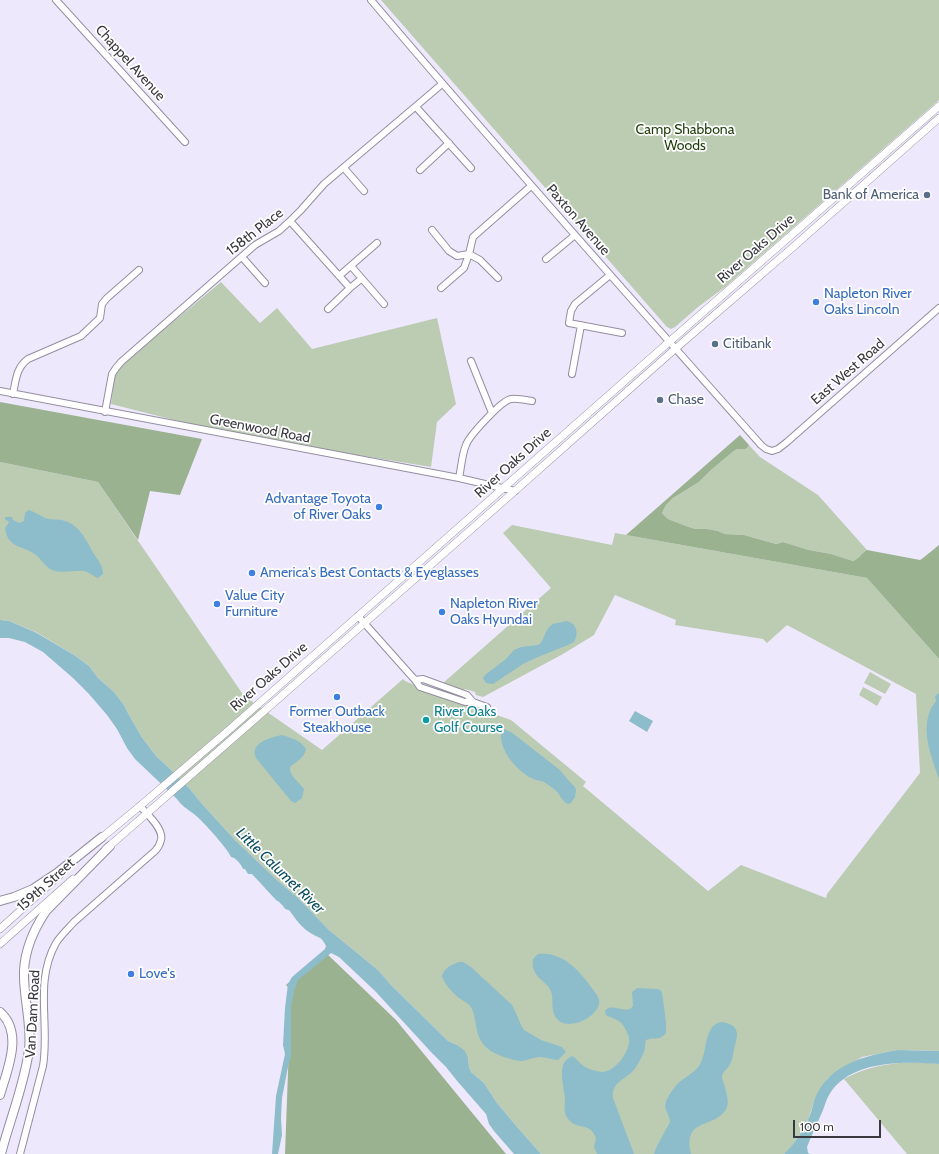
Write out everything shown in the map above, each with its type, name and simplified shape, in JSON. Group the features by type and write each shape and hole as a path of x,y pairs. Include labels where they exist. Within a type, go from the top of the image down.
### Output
{"highway":[{"path":"0,901 33,889 57,873 102,837"},
{"path":"1,1154 23,1081 29,1049 29,1022 24,971 29,944 46,911 110,846"},
{"path":"0,1012 9,1023 12,1032 13,1044 0,1095"}],"main road":[{"name":"River Oaks Drive","path":"110,846 927,129 938,110"},
{"name":"River Oaks Drive","path":"102,837 196,759 669,342 938,110"},
{"path":"927,129 939,128"},
{"name":"159th Street","path":"0,929 102,837"},
{"name":"159th Street","path":"0,944 110,846"}],"street":[{"name":"Chappel Avenue","path":"56,0 185,142"},
{"name":"Paxton Avenue","path":"371,0 442,84 669,342 761,445 772,451"},
{"name":"158th Place","path":"105,412 112,374 121,362 255,245 279,231 301,210 324,184 442,84"},
{"path":"416,107 471,168"},
{"path":"420,170 449,144"},
{"path":"344,168 364,191"},
{"path":"441,288 464,268 473,237 532,186"},
{"path":"290,221 350,288"},
{"path":"432,230 449,251 457,256 469,254 480,260 498,278"},
{"path":"546,259 575,235"},
{"path":"339,276 378,243"},
{"path":"242,257 265,283"},
{"path":"350,266 384,304"},
{"path":"13,394 21,364 28,359 81,336 100,318 102,304 107,298 139,270"},
{"path":"610,275 576,304 571,311 569,323 622,333"},
{"path":"328,309 362,279"},
{"name":"East West Road","path":"772,451 778,449 787,442 939,308"},
{"path":"572,374 581,325"},
{"path":"471,361 492,412"},
{"name":"Greenwood Road","path":"0,391 459,478 515,491"},
{"path":"459,478 466,445 472,435 492,412 510,399 532,401"},
{"path":"358,616 420,687 465,702 473,702 487,707"},
{"name":"Van Dam Road","path":"20,1154 43,1066 45,1052 44,987 46,967 60,938 74,922 160,845 162,838 160,831 156,824 140,806"}],"green space":[{"name":"Camp Shabbona Woods","path":"381,0 939,0 939,100 725,287 671,329 667,327"},
{"path":"221,282 260,323 277,308 312,349 437,318 456,404 437,422 431,467 345,453 194,425 111,404 115,372"},
{"path":"0,402 202,439 180,495 150,491 138,540 98,482 0,462"},
{"path":"740,435 749,445 748,447 745,449 735,450 699,482 673,498 666,505 662,513 668,519 695,529 707,529 725,534 744,535 776,544 783,542 853,561 867,550 920,560 939,545 939,659 867,578 626,535"},
{"path":"749,445 760,457 818,495 867,550 853,561 783,542 776,544 744,535 725,534 707,529 695,529 668,519 662,513 666,505 673,498 699,482 735,450 745,449"},
{"name":"River Oaks Golf Course","path":"0,462 98,482 244,696 322,750 403,679 436,694 511,720 586,782 583,786 708,891 741,865 826,898 827,894 920,773 916,694 787,625 767,643 763,639 675,625 676,620 615,595 594,635 563,654 483,697 476,695 475,692 465,689 463,691 442,684 551,588 503,533 512,525 612,545 615,533 867,578 939,659 939,1051 897,1050 862,1057 828,1078 815,1098 809,1117 802,1131 790,1149 784,1154 541,1154 497,1103 484,1083 471,1072 468,1058 457,1045 448,1041 391,985 378,970 329,930 298,898 235,840 189,788 156,756 141,736 124,705 114,692 98,678 89,666 36,632 9,621 0,620"},
{"path":"870,672 891,684 885,694 864,683"},
{"path":"863,687 882,697 877,706 859,695"},
{"path":"324,951 396,1020 506,1154 285,1154 291,990 286,985"},
{"path":"920,1062 939,1064 939,1154 907,1154 844,1079 872,1068 899,1063"}],"water":[{"path":"29,510 47,519 67,522 77,528 100,563 103,574 98,578 84,571 60,572 52,570 47,567 36,555 17,546 9,540 5,528 9,522 5,519 5,517 12,517 13,520 19,523 24,521 25,513"},
{"path":"0,620 9,621 35,632 74,655 89,666 98,678 114,692 124,705 141,736 156,756 189,788 235,840 298,898 329,930 378,970 391,985 448,1041 465,1051 471,1072 484,1083 497,1103 541,1154 514,1154 489,1124 486,1114 446,1067 376,992 339,957 331,953 298,980 294,991 291,1008 291,1056 282,1098 282,1135 278,1154 272,1154 276,1096 285,1054 283,1045 288,984 292,977 325,949 326,946 324,942 321,938 303,928 289,910 285,909 252,874 248,874 235,859 231,857 220,841 203,822 182,805 135,759 107,715 73,678 43,652 25,642 9,638 0,638"},
{"path":"566,621 575,626 577,632 574,642 523,664 493,684 486,683 483,678 485,675 506,659 514,650 521,647 538,645 541,643 550,626"},
{"path":"939,693 939,779 928,745 927,728 930,710 936,701 935,696"},
{"path":"635,711 653,721 647,732 629,721"},
{"path":"504,729 511,732 560,770 576,790 575,797 571,803 566,803 556,791 544,782 529,777 513,763 502,745 501,731"},
{"path":"282,735 299,741 306,749 302,757 290,767 291,773 304,789 302,798 295,803 291,801 256,758 255,753 256,748 262,742 272,737"},
{"path":"538,954 547,954 563,959 577,970 599,999 597,1009 593,1014 581,1021 568,1024 562,1023 557,1019 553,1011 552,995 550,990 534,971 533,959"},
{"path":"459,962 463,962 471,967 512,1005 524,1030 541,1040 562,1047 566,1052 558,1060 545,1057 536,1057 525,1061 520,1061 494,1053 487,1048 479,1037 471,1007 451,991 442,976 447,968"},
{"path":"637,988 657,989 662,992 666,1033 659,1038 646,1040 645,1049 636,1067 629,1075 617,1084 613,1092 613,1098 634,1154 597,1154 594,1147 596,1138 593,1133 587,1128 573,1123 566,1115 562,1069 567,1059 572,1056 589,1069 599,1072 607,1071 617,1065 625,1054 629,1043 629,1038 622,1024 606,1015 605,1011 610,1008 630,1009 633,1006 632,992"},
{"path":"722,1022 728,1023 737,1031 732,1060 722,1076 728,1100 727,1108 719,1117 695,1129 691,1135 691,1154 654,1154 670,1122 665,1106 667,1099 677,1084 699,1066 704,1055 712,1027"},
{"path":"897,1050 939,1051 939,1064 894,1063 863,1069 850,1075 838,1083 828,1097 807,1147 808,1153 810,1154 784,1154 792,1146 802,1131 821,1086 830,1077 839,1069 861,1059 872,1055"}],"place":[{"name":"Bank of America","path":"927,195"},
{"name":"Napleton River Oaks Lincoln","path":"816,302"},
{"name":"Citibank","path":"715,344"},
{"name":"Chase","path":"660,400"},
{"name":"Advantage Toyota of River Oaks","path":"379,507"},
{"name":"America's Best Contacts & Eyeglasses","path":"252,573"},
{"name":"Value City Furniture","path":"217,604"},
{"name":"Napleton River Oaks Hyundai","path":"442,612"},
{"name":"Former Outback Steakhouse","path":"337,697"},
{"name":"River Oaks Golf Course","path":"426,720"},
{"name":"Love's","path":"131,974"}],"water label":[{"name":"Little Calumet River","path":"280,871"}]}
